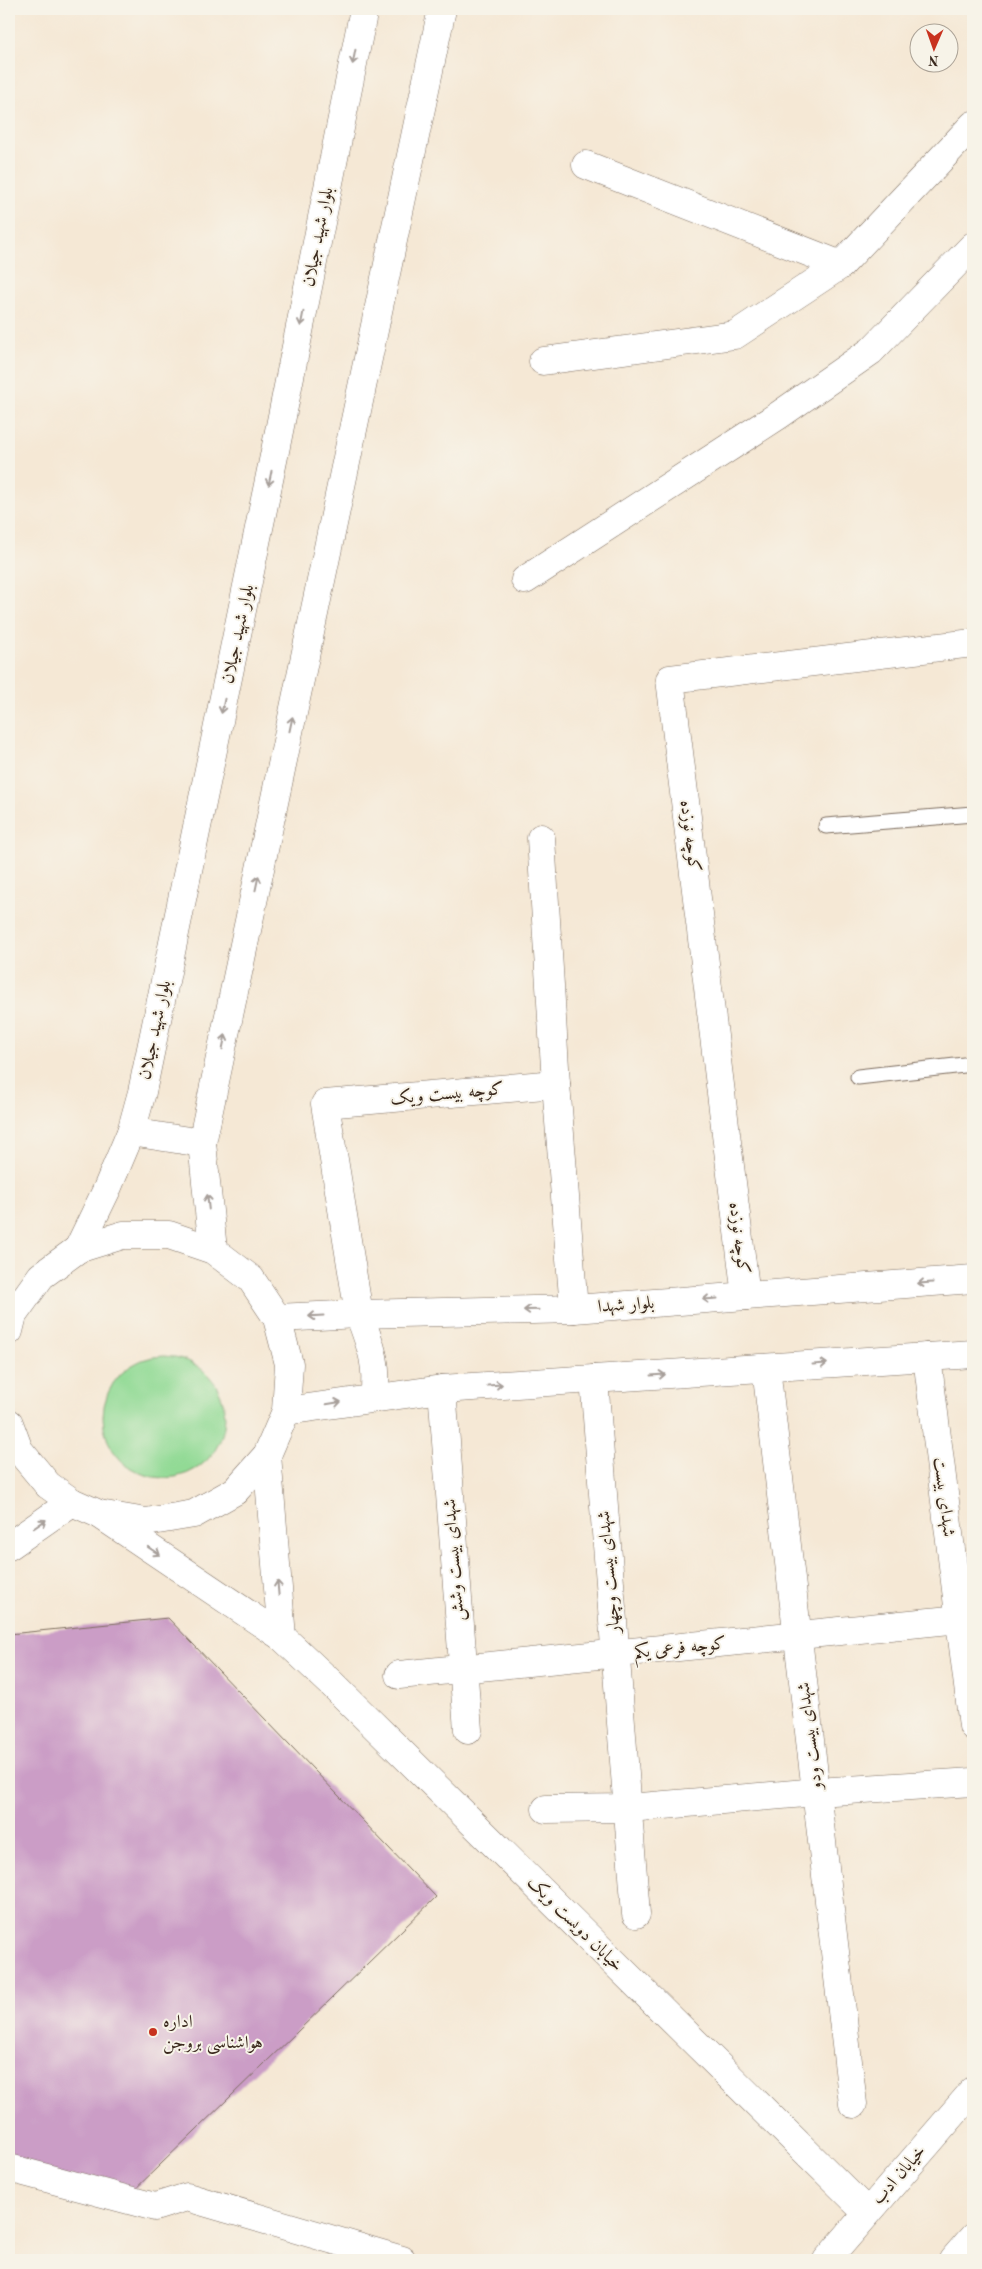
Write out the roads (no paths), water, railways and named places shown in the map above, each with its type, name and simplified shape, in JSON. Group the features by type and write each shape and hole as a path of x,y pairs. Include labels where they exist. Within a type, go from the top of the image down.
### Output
{"street":[{"name":"بلوار شهید جیلان","path":"78,1249 107,1189 130,1132 142,1092 276,446 364,9"},
{"path":"213,1250 202,1143 442,9"},
{"path":"543,361 735,335 841,265 973,125"},
{"path":"586,165 841,265"},
{"path":"525,580 779,415 871,351 973,246"},
{"name":"کوچه نوزده","path":"746,1296 670,679 973,643"},
{"path":"541,838 556,1084 574,1309"},
{"name":"کوچه بیست ویک","path":"358,1314 325,1104 556,1084"},
{"path":"130,1132 202,1143"},
{"path":"9,1332 14,1315 41,1276 78,1249 123,1235 169,1235 213,1250 251,1279 277,1318 290,1364 286,1411 267,1455 235,1490 194,1514 146,1522 99,1514 72,1502 48,1485 19,1450 9,1423"},
{"name":"بلوار شهدا","path":"277,1318 358,1314 574,1309 973,1279"},
{"path":"358,1314 373,1353 377,1379 374,1397"},
{"path":"286,1411 374,1397 442,1389 973,1354"},
{"name":"شهدای بیست","path":"927,1357 973,1726"},
{"name":"شهدای بیست ودو","path":"766,1368 853,2104"},
{"name":"شهدای بیست وچهار","path":"594,1379 636,1914"},
{"name":"شهدای بیست وشش","path":"442,1389 468,1730"},
{"path":"267,1455 282,1637"},
{"path":"9,1546 72,1502"},
{"name":"خیابان دویست ویک","path":"99,1514 282,1637 332,1684 867,2212"},
{"name":"کوچه فرعی یکم","path":"399,1675 960,1619"},
{"path":"546,1809 628,1808 817,1792 973,1782"},
{"name":"خیابان ادب","path":"827,2260 973,2091"},
{"path":"9,2168 155,2207 187,2197 402,2260"},
{"path":"953,2260 973,2237"}],"lane":[{"path":"826,826 973,814"},
{"path":"858,1077 973,1064"}],"place":[{"name":"اداره هواشناسی بروجن","path":"153,2032"}]}
